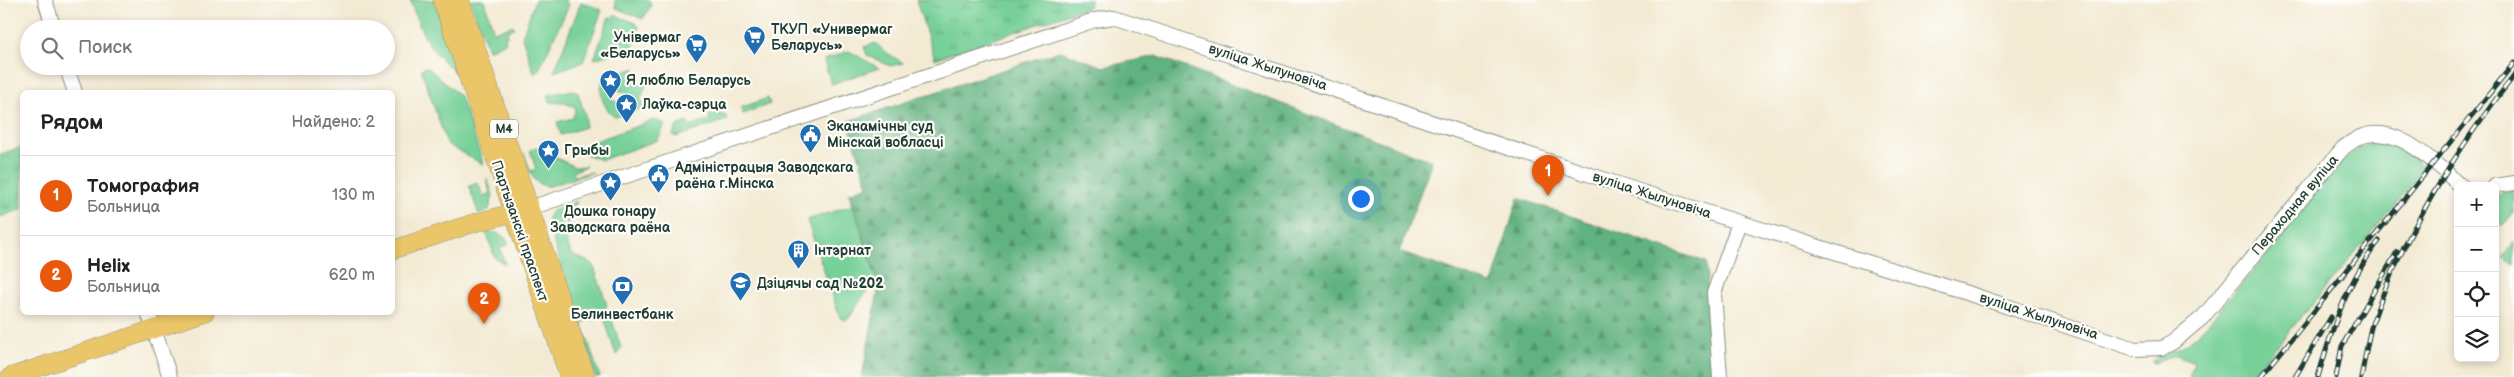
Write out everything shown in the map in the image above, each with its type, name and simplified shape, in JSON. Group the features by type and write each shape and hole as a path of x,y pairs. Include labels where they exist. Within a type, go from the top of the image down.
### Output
{"main road":[{"name":"Партызанскі праспект","path":"442,0 586,377"},
{"name":"Партызанскі праспект","path":"460,0 569,377"},
{"name":"вуліца Жылуновіча","path":"395,249 474,223 522,211"},
{"path":"10,377 196,315"}],"street":[{"path":"45,0 51,20"},
{"name":"вуліца Жылуновіча","path":"522,211 1085,23 1114,17 1739,223 1873,263 2144,350"},
{"path":"69,75 74,90"},
{"name":"Пераходная вуліца","path":"2144,350 2162,348 2173,342 2203,317 2343,148 2362,136 2393,136 2405,142 2447,173 2454,182"},
{"path":"2499,185 2514,183"},
{"path":"1720,377 1714,293 1739,223"},
{"path":"149,315 170,377"}],"green space":[{"path":"410,0 434,0 459,77 428,43"},
{"path":"470,0 484,0 494,32 513,25 514,28 507,31 506,42 488,50"},
{"path":"535,0 565,0 567,1 566,5 569,5 538,72 534,73 522,37"},
{"path":"615,0 649,0 651,5 643,19 616,8"},
{"path":"916,0 1091,0 1088,7 935,59"},
{"path":"581,2 602,10 583,62 554,72"},
{"path":"614,15 636,23 639,27 633,47 594,59 609,17 613,18"},
{"path":"876,43 884,51 903,63 890,66 867,55 864,47"},
{"path":"849,51 879,68 831,84 824,60"},
{"path":"1060,51 1104,67 1156,56 1432,161 1399,252 1492,284 1518,198 1706,262 1714,377 862,377 879,286 849,193 868,186 848,121"},
{"path":"427,67 460,96 484,165 447,144 421,69"},
{"path":"635,68 632,79 646,85 640,100 650,106 615,117 607,109 601,95 603,79","holes":["615,89 627,93 623,104 611,100"]},
{"path":"573,90 578,93 586,118 585,127 561,135 557,122 573,118 576,107 564,103 550,102 548,95"},
{"path":"768,98 770,104 743,114 740,108"},
{"path":"719,112 720,115 725,114 727,120 676,137 673,135 677,126 687,122 690,127 710,120 709,115"},
{"path":"654,120 665,124 658,140 602,160 587,155 593,142"},
{"path":"2377,141 2398,147 2409,154 2425,169 2251,377 2189,377 2194,362 2176,355 2155,363 2152,362 2162,354 2183,346 2200,332 2282,238 2285,226 2326,177 2350,155"},
{"path":"20,148 20,210 0,217 0,154"},
{"path":"536,148 575,167 586,166 573,172 574,176 593,172 550,186 539,183 529,170 524,153 530,171 536,169 530,150"},
{"path":"487,179 493,195 489,210 479,215 469,186 478,183 483,197 490,194"},
{"path":"2512,190 2514,192 2514,212 2502,226 2499,224 2499,195"},
{"path":"577,201 567,224 563,213 558,215 571,254 593,264 607,305 601,316 582,323 600,377 595,377 574,303 549,228 548,218 552,211"},
{"path":"853,205 876,277 849,318 845,320 840,318 807,220"},
{"path":"486,232 500,234 509,244 500,248 505,264 495,258"},
{"path":"2514,241 2514,265 2503,258"},
{"path":"609,310 621,348 616,355 604,318"}],"railway":[{"path":"2261,377 2514,63"},
{"path":"2361,377 2372,324 2398,260 2452,162 2514,76"},
{"path":"2318,377 2335,323 2349,289 2379,241"},
{"path":"2336,377 2342,346 2397,252"},
{"path":"2295,377 2331,317"}],"place":[{"name":"ТКУП «Универмаг Беларусь»","path":"755,56"},
{"name":"Універмаг «Беларусь»","path":"697,64"},
{"name":"Я люблю Беларусь","path":"610,99"},
{"name":"Лаўка-сэрца","path":"626,123"},
{"name":"Эканамічны суд Мінскай вобласці","path":"811,153"},
{"name":"Грыбы","path":"548,169"},
{"name":"Адміністрацыя Заводскага раёна г.Мінска","path":"659,194"},
{"name":"Томография","path":"1548,196"},
{"name":"Дошка гонару Заводскага раёна","path":"610,202"},
{"name":"Інтэрнат","path":"798,269"},
{"name":"Дзіцячы сад №202","path":"741,302"},
{"name":"Белинвестбанк","path":"622,305"},
{"name":"Helix","path":"484,324"}]}
